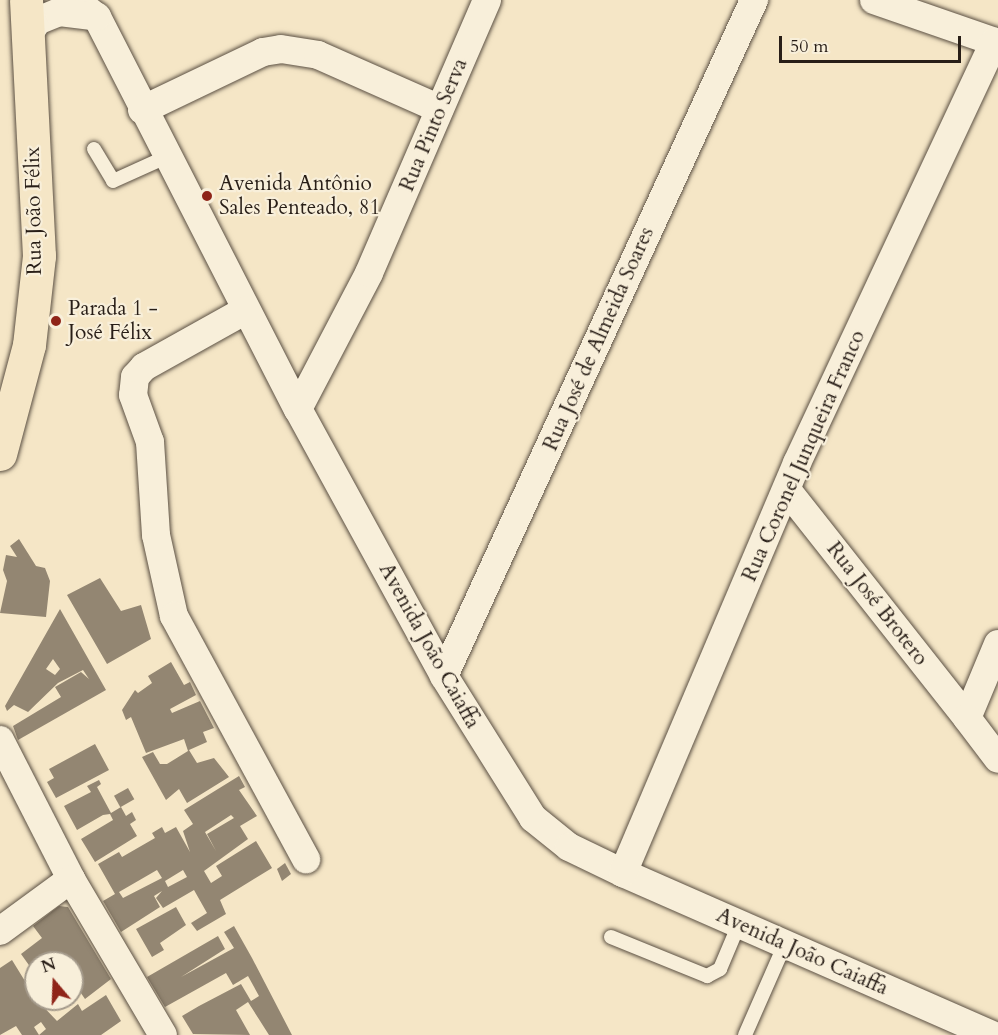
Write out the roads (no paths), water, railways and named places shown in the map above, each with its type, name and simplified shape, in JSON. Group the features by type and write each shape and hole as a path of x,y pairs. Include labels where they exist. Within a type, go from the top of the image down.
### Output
{"main road":[{"name":"Rua João Félix","path":"0,452 29,345 39,256 26,0"}],"street":[{"name":"Rua Pinto Serva","path":"298,409 369,273 488,0"},
{"name":"Rua José de Almeida Soares","path":"444,676 754,0"},
{"path":"874,0 996,42"},
{"name":"Avenida João Caiaffa","path":"28,36 37,21 58,12 86,8 142,110 298,409 444,676 533,818 569,847 623,873 992,1035"},
{"name":"Rua Coronel Junqueira Franco","path":"623,873 787,490 996,42"},
{"path":"142,110 263,52 281,49 318,55 440,109"},
{"path":"246,310 144,367 135,377 133,395 150,442 156,535 174,616 306,859"},
{"name":"Rua José Brotero","path":"787,490 998,759"},
{"path":"967,718 998,644"},
{"path":"0,740 71,879 163,1035"},
{"path":"0,931 71,879"}],"lane":[{"path":"94,149 113,182 166,157"},
{"path":"611,937 707,976 720,969 739,924"},
{"path":"745,1035 785,944"}],"place":[{"name":"Avenida Antônio Sales Penteado, 81","path":"207,196"},
{"name":"Parada 1 - José Félix","path":"56,321"}]}
